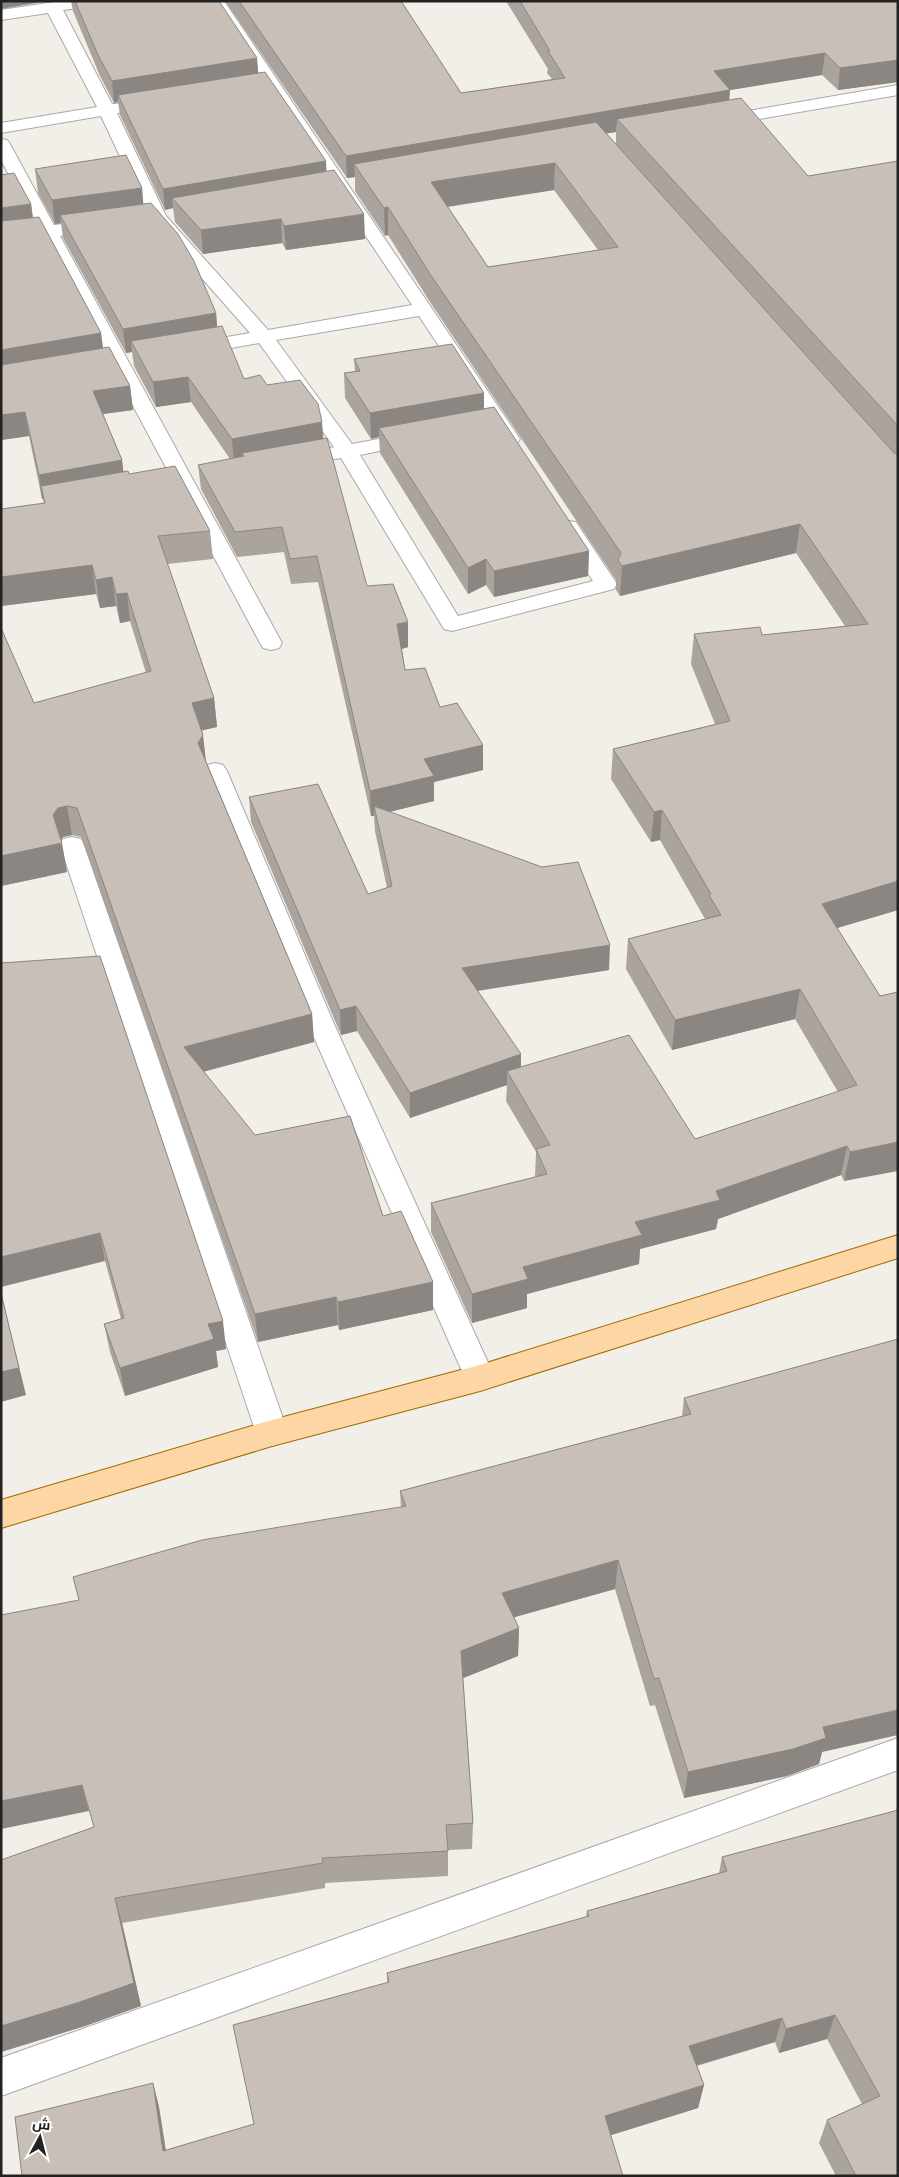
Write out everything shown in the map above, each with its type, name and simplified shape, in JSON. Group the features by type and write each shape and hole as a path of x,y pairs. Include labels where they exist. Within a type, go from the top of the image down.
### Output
{"main road":[{"path":"1,1514 272,1433 480,1378 898,1246"}],"street":[{"path":"1,15 94,1"},
{"path":"216,1 424,308 489,424 520,455"},
{"path":"53,7 107,110 149,219 264,337 347,451 452,624 606,584 558,511"},
{"path":"252,87 271,84"},
{"path":"705,123 898,90"},
{"path":"1,128 136,105"},
{"path":"1,144 121,362 271,643"},
{"path":"320,189 359,182"},
{"path":"149,219 177,215"},
{"path":"1,238 112,223"},
{"path":"178,352 424,308"},
{"path":"309,458 432,435"},
{"path":"215,771 320,1024 480,1378"},
{"path":"72,845 272,1433"},
{"path":"1,2078 898,1754"}],"building":[{"path":"75,1 219,1 257,58 112,81 98,55"},
{"path":"239,1 401,1 461,93 565,78 520,1 898,1 898,60 840,68 825,53 714,71 730,90 346,156"},
{"path":"265,72 326,161 163,189 118,95"},
{"path":"741,98 808,176 898,161 898,426 617,119"},
{"path":"596,122 894,453 898,454 898,881 822,904 880,996 898,992 898,1142 850,1152 847,1146 716,1191 720,1200 635,1222 642,1235 523,1267 528,1279 472,1294 431,1203 547,1174 536,1149 550,1145 507,1071 629,1035 695,1139 857,1085 800,989 675,1020 628,939 721,915 709,895 711,894 662,810 654,812 613,749 730,721 694,634 760,627 762,635 868,624 800,524 622,566 618,560 621,553 430,274 388,207 384,208 354,164","holes":["555,163 618,247 488,267 431,182"]},
{"path":"126,155 142,188 52,200 35,169"},
{"path":"334,170 364,214 284,226 281,219 201,230 172,198"},
{"path":"14,173 31,204 1,208 1,175"},
{"path":"151,203 178,234 194,261 216,313 123,329 60,215"},
{"path":"39,217 101,333 1,350 1,221"},
{"path":"222,326 244,379 260,375 267,385 300,380 318,404 322,422 232,439 188,377 153,382 131,341"},
{"path":"452,344 484,393 370,413 344,373 360,371 354,359"},
{"path":"109,347 130,386 93,391 122,460 39,475 25,412 1,415 1,365"},
{"path":"494,407 589,551 494,571 486,559 468,568 379,428"},
{"path":"327,438 367,586 393,584 408,622 397,624 405,670 425,668 440,707 457,703 483,745 424,759 434,776 370,791 317,556 290,559 282,527 235,532 198,465 244,456 242,453"},
{"path":"175,466 210,531 158,536 214,698 192,703 203,735 198,743 312,1014 184,1047 255,1135 350,1116 383,1216 401,1211 433,1282 338,1302 336,1297 255,1314 77,808 67,806 58,808 53,815 62,843 1,856 1,628 34,703 151,671 127,593 116,594 112,577 96,580 92,565 1,577 1,509 45,503 41,486 128,471 129,474"},
{"path":"318,784 368,894 392,886 374,806 542,867 578,862 610,945 462,968 521,1054 410,1093 356,1006 340,1010 249,797"},
{"path":"100,956 223,1321 208,1324 214,1339 120,1368 104,1324 124,1318 100,1233 1,1257 1,963"},
{"path":"1,1293 19,1368 1,1372"},
{"path":"898,1339 898,1710 823,1727 826,1738 793,1749 688,1772 659,1678 654,1679 618,1560 502,1593 519,1628 461,1651 473,1823 446,1825 448,1851 322,1858 323,1863 115,1898 134,1983 1,2026 1,1860 94,1827 82,1785 1,1801 1,1615 79,1600 73,1577 202,1540 406,1506 400,1491 691,1414 684,1398"},
{"path":"898,1810 898,2176 856,2176 827,2120 880,2096 835,2015 786,2029 782,2018 689,2046 704,2085 605,2116 623,2176 22,2176 15,2117 153,2083 163,2151 254,2124 233,2025 389,1982 387,1973 589,1916 587,1911 727,1871 722,1857"}]}
